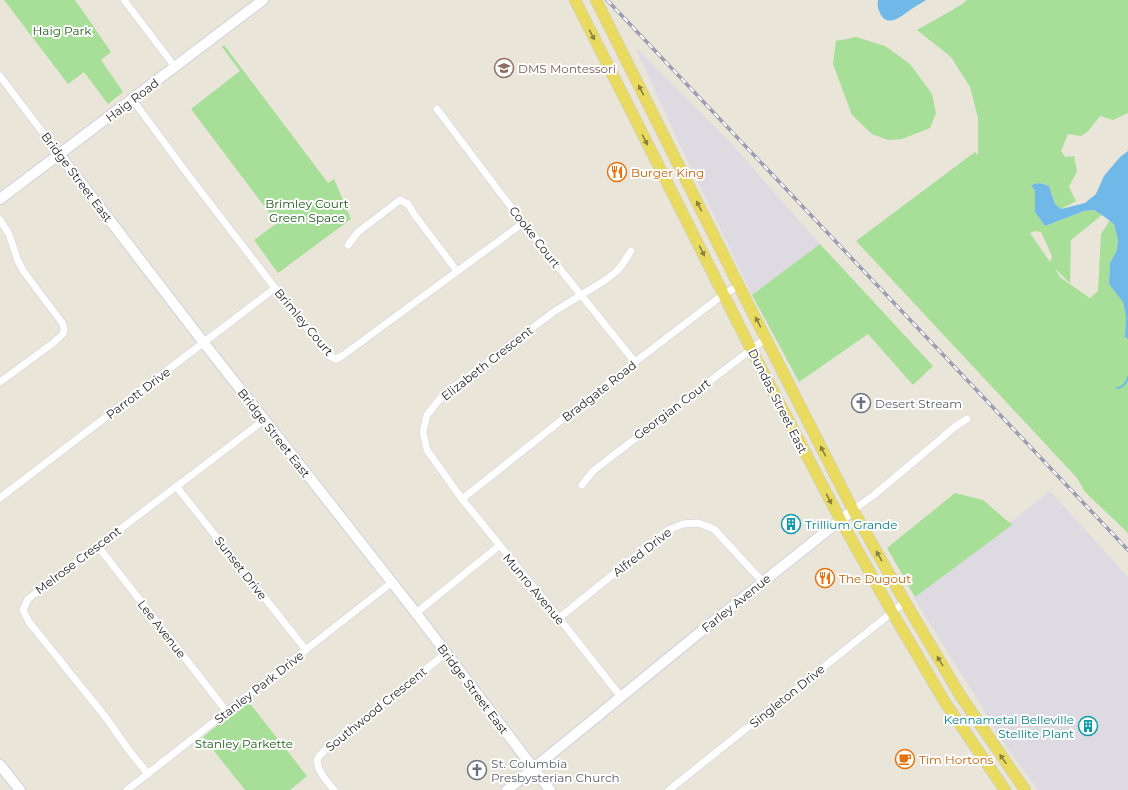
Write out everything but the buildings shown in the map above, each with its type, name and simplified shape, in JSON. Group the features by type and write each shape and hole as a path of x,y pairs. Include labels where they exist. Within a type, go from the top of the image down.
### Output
{"main road":[{"name":"Dundas Street East","path":"575,0 751,349 841,521 946,704 1005,790"},
{"name":"Dundas Street East","path":"596,0 853,510 960,695 1025,790"},
{"path":"615,81 631,71"},
{"path":"658,166 674,156"},
{"path":"818,477 832,469"}],"street":[{"path":"124,0 175,67"},
{"name":"Haig Road","path":"0,199 263,0"},
{"name":"Bridge Street East","path":"0,76 204,343 416,613 550,790"},
{"name":"Brimley Court","path":"132,99 275,288 330,356 336,358 342,356 523,223"},
{"name":"Cooke Court","path":"437,109 523,223 635,362"},
{"path":"348,245 358,232 400,200 408,204 457,271"},
{"path":"0,220 9,234 18,261 24,272 63,324 64,330 63,334 53,343 1,379"},
{"name":"Elizabeth Crescent","path":"499,546 462,499 427,450 423,432 427,415 439,400 455,386 555,311 604,281 622,265 631,251"},
{"name":"Bradgate Road","path":"462,499 635,362 724,294 739,286"},
{"name":"Parrott Drive","path":"0,498 275,288"},
{"name":"Georgian Court","path":"582,485 593,471 766,338"},
{"name":"Farley Avenue","path":"508,790 763,582 853,510 874,496 956,426 967,419"},
{"name":"Melrose Crescent","path":"148,774 107,719 29,622 23,610 28,599 264,420"},
{"name":"Sunset Drive","path":"176,486 306,650"},
{"name":"Alfred Drive","path":"559,618 668,530 683,524 698,523 714,529 763,582"},
{"name":"Lee Avenue","path":"97,546 227,712"},
{"name":"Munro Avenue","path":"416,613 499,546 559,618 621,697"},
{"name":"Stanley Park Drive","path":"127,790 391,583"},
{"name":"Singleton Drive","path":"669,790 905,602"},
{"name":"Southwood Crescent","path":"334,790 322,774 317,764 318,757 446,653"},
{"path":"0,765 20,790"}],"shaded area":[{"path":"635,47 730,142 820,244 752,295 679,143"},
{"path":"1050,491 1128,577 1128,790 1038,790 1008,749 914,598"}],"green space":[{"name":"Haig Park","path":"4,0 75,0 111,52 101,60 123,92 108,104 84,72 68,84"},
{"path":"967,0 1128,0 1128,113 1113,120 1100,116 1088,131 1081,136 1068,134 1061,151 1065,157 1074,156 1077,171 1069,187 1076,201 1061,209 1055,204 1049,186 1040,183 1031,185 1035,191 1035,212 1045,226 1084,211 1094,210 1102,215 1071,240 1070,283 1054,268 1061,278 1090,298 1098,291 1101,234 1110,220 1114,224 1118,240 1117,250 1110,263 1109,284 1123,301 1126,316 1125,337 1128,339 1128,533 1085,492 1077,478 856,241 975,152 978,155 978,118 970,87 951,57 917,30 961,5","holes":["1035,231 1041,232 1052,256 1050,262 1030,233"]},
{"path":"856,37 885,46 910,64 932,94 936,113 930,128 902,139 888,140 872,134 852,115 833,64 836,41"},
{"name":"Brimley Court Green Space","path":"224,45 328,183 334,179 351,219 278,273 254,240 277,223 191,109 240,71 222,47"},
{"path":"820,244 933,366 913,385 868,334 799,382 752,295"},
{"path":"955,493 983,500 1012,525 915,597 887,548"},
{"name":"Stanley Parkette","path":"248,701 307,776 290,790 245,790 203,737"}],"water":[{"path":"878,0 926,0 897,19 888,21 881,15 878,8"},
{"path":"1128,151 1128,339 1125,337 1126,316 1123,302 1109,284 1110,263 1117,250 1118,240 1114,224 1094,210 1084,211 1045,226 1035,212 1035,191 1031,185 1040,183 1049,186 1055,204 1061,209 1085,203 1096,194 1104,176 1120,157"}],"waterway":[{"path":"1117,388 1121,387 1128,377"}],"railway":[{"path":"607,0 1128,550"}],"place":[{"name":"DMS Montessori","path":"504,68"},
{"name":"Burger King","path":"617,172"},
{"name":"Desert Stream","path":"861,403"},
{"name":"Trillium Grande","path":"791,524"},
{"name":"The Dugout","path":"825,578"},
{"name":"Kennametal Belleville Stellite Plant","path":"1088,726"},
{"name":"Tim Hortons","path":"905,759"},
{"name":"St. Columbia Presbysterian Church","path":"477,770"}]}
